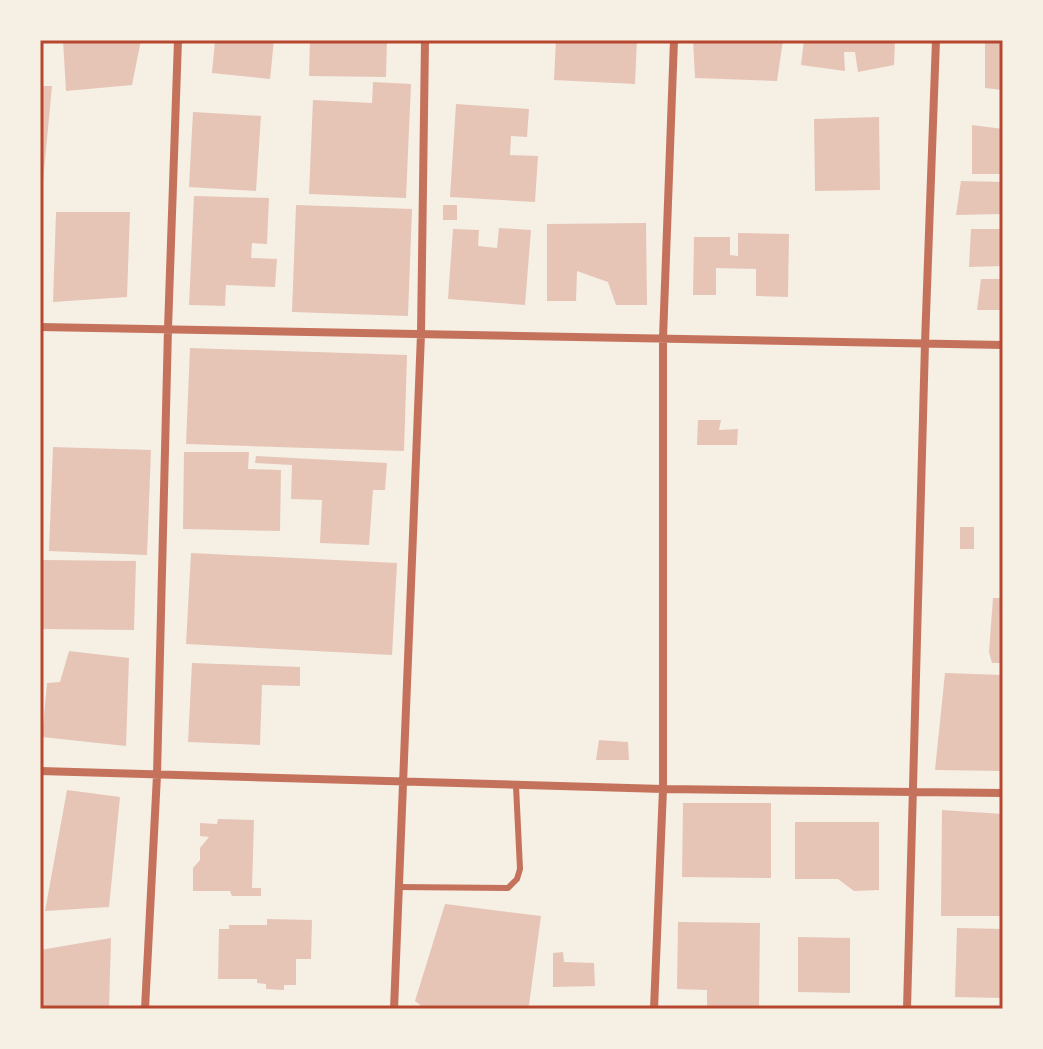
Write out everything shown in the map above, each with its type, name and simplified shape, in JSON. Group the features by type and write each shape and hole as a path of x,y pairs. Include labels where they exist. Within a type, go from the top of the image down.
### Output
{"street":[{"path":"145,1009 157,775 178,40"},
{"path":"394,1009 421,334 425,40"},
{"path":"654,1009 663,789 663,338 674,40"},
{"path":"907,1009 936,40"},
{"path":"40,327 1003,345"},
{"path":"40,771 516,786 1003,793"}],"lane":[{"path":"398,887 508,888 513,884 520,869 516,786"}],"building":[{"path":"63,40 141,40 132,85 66,91"},
{"path":"215,40 274,40 270,79 212,73"},
{"path":"310,40 387,40 386,77 309,76"},
{"path":"556,40 637,40 635,84 554,80"},
{"path":"693,40 783,40 777,81 695,78"},
{"path":"804,40 895,40 894,65 858,72 855,52 844,52 845,71 801,65"},
{"path":"985,40 1003,40 1003,90 985,88"},
{"path":"373,82 411,84 406,198 309,194 313,100 372,103"},
{"path":"40,86 52,86 42,192 40,192"},
{"path":"456,104 529,109 527,137 511,136 510,155 538,156 535,202 450,197"},
{"path":"193,112 261,116 256,191 189,187"},
{"path":"879,117 880,190 815,191 814,119"},
{"path":"972,125 1003,129 1003,174 972,174"},
{"path":"961,181 1003,182 1003,214 956,215"},
{"path":"194,196 269,198 267,244 252,243 251,258 277,259 275,287 226,285 225,306 189,305"},
{"path":"296,205 412,209 408,316 292,312"},
{"path":"443,205 457,205 457,220 443,220"},
{"path":"56,212 130,212 127,297 53,302"},
{"path":"646,223 647,305 616,305 608,282 577,271 576,301 547,301 547,224"},
{"path":"499,228 531,230 525,305 448,299 453,229 479,230 478,246 497,248"},
{"path":"971,229 1003,229 1003,266 969,267"},
{"path":"738,233 789,234 788,297 756,296 756,269 716,268 716,295 693,295 694,237 730,237 730,255 738,256"},
{"path":"981,279 1003,279 1003,310 977,310"},
{"path":"190,348 407,355 404,451 186,444"},
{"path":"698,420 721,420 719,430 738,429 737,445 697,445"},
{"path":"53,447 151,450 147,555 49,551"},
{"path":"184,452 249,452 248,469 281,470 280,531 183,529"},
{"path":"256,456 387,463 385,490 373,490 369,545 320,543 322,500 291,499 292,465 255,463"},
{"path":"960,527 974,527 974,549 960,549"},
{"path":"191,553 397,563 392,655 186,644"},
{"path":"43,560 136,561 134,630 42,629"},
{"path":"993,598 1003,598 1003,663 992,663 989,652"},
{"path":"69,651 129,658 126,746 42,737 47,683 60,682"},
{"path":"192,663 300,667 300,686 262,685 260,745 188,742"},
{"path":"945,673 1003,675 1003,771 935,770"},
{"path":"599,740 628,742 629,760 596,760"},
{"path":"67,790 120,797 109,907 45,911"},
{"path":"683,803 771,803 771,878 682,877"},
{"path":"942,810 1003,814 1003,916 941,916"},
{"path":"218,819 254,820 252,888 261,888 261,896 232,896 230,891 193,891 193,868 200,860 200,848 209,837 200,836 200,823 217,824"},
{"path":"795,822 879,822 879,890 854,891 838,879 795,879"},
{"path":"445,904 541,916 529,1005 525,1009 425,1009 415,1001"},
{"path":"267,919 312,920 311,959 296,959 296,985 284,985 284,990 266,989 266,984 257,983 257,979 218,979 219,929 229,929 229,925 267,925"},
{"path":"678,922 760,923 759,1007 707,1006 707,990 677,989"},
{"path":"957,928 1003,929 1003,998 955,997"},
{"path":"798,937 850,938 850,993 798,992"},
{"path":"111,938 109,1009 40,1009 40,950"},
{"path":"563,952 564,962 594,963 595,986 553,987 553,953"}]}
